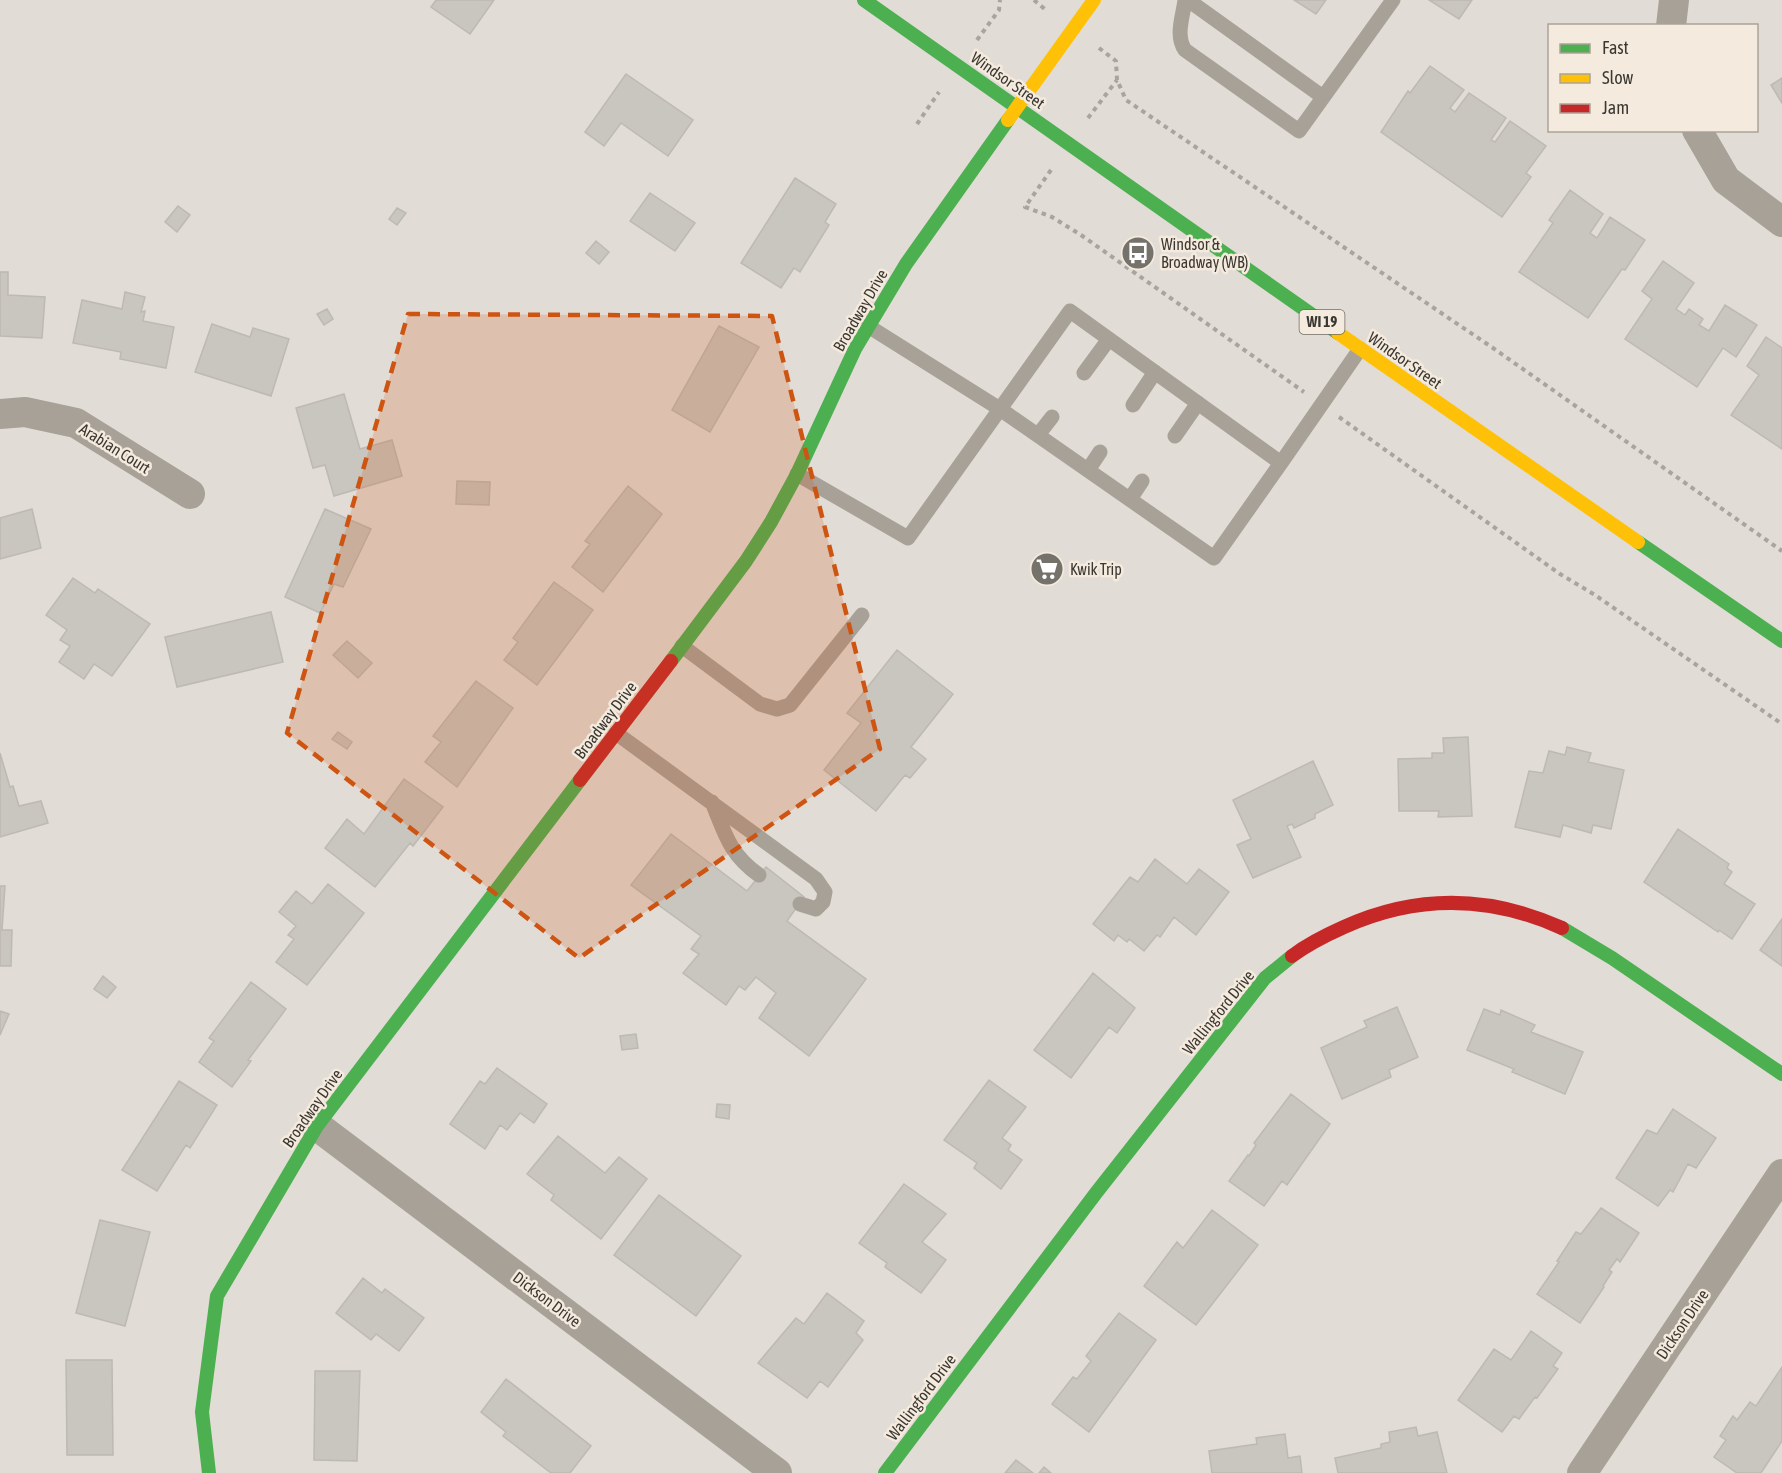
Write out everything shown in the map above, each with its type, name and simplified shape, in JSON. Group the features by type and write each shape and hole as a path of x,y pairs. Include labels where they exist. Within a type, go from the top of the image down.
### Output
{"street":[{"name":"Windsor Street","path":"864,0 1360,349 1782,641"},
{"name":"Broadway Drive","path":"209,1473 202,1412 217,1296 317,1126 746,561 771,522 796,474 855,348 906,264 1094,0"},
{"path":"1671,24 1674,0"},
{"path":"1698,132 1726,180 1782,222"},
{"name":"Arabian Court","path":"0,414 25,412 76,423 190,494"},
{"name":"Wallingford Drive","path":"885,1473 1096,1193 1265,978 1299,951 1344,925 1407,904 1458,901 1499,905 1550,923 1593,946 1782,1074"},
{"name":"Dickson Drive","path":"317,1126 777,1473"},
{"name":"Dickson Drive","path":"1582,1473 1782,1174"}],"lane":[{"path":"1323,97 1186,0 1180,38 1185,50 1299,131 1393,0"},
{"path":"796,474 908,538 1070,311 1281,463"},
{"path":"868,326 1000,409 1214,558 1360,349"},
{"path":"1084,373 1109,339"},
{"path":"1133,405 1155,372"},
{"path":"1175,436 1198,403"},
{"path":"1038,435 1052,417"},
{"path":"1088,470 1100,452"},
{"path":"1130,499 1142,482"},
{"path":"682,646 760,704 777,710 790,705 862,615"},
{"path":"616,733 816,879 825,892 823,902 816,909 800,904"},
{"path":"712,802 731,848 747,867 759,875"}],"path":[{"path":"1034,0 1116,61 1117,80 1126,100 1493,348 1782,550"},
{"path":"1117,80 1025,207 1052,217 1081,235 1560,574 1595,595 1782,724"}],"highlighted area":[{"path":"408,314 772,316 880,749 579,958 287,733"}],"building":[{"path":"436,0 494,0 470,34 431,7"},
{"path":"1294,0 1326,0 1316,14"},
{"path":"1429,0 1472,0 1459,19"},
{"path":"1430,66 1464,90 1450,108 1455,112 1469,93 1506,118 1491,140 1495,142 1510,121 1546,146 1526,173 1531,177 1502,217 1381,132 1408,91 1410,93"},
{"path":"626,74 693,120 668,156 621,123 604,146 585,132"},
{"path":"1782,78 1782,103 1771,85"},
{"path":"795,178 836,204 825,222 829,225 800,272 794,268 781,288 741,263"},
{"path":"1570,190 1603,214 1590,233 1597,238 1610,217 1645,240 1588,318 1519,272 1553,223 1549,220"},
{"path":"650,193 695,223 675,251 630,221"},
{"path":"178,206 190,215 177,232 165,222"},
{"path":"397,208 406,213 397,225 389,219"},
{"path":"596,241 609,252 599,264 586,253"},
{"path":"1663,261 1694,283 1676,309 1685,315 1689,309 1703,319 1699,325 1709,331 1725,305 1757,325 1736,357 1723,348 1697,387 1625,339 1652,299 1642,291"},
{"path":"0,272 8,272 8,295 45,297 42,338 0,336"},
{"path":"125,292 145,297 141,312 145,311 143,321 174,327 166,368 120,359 121,352 73,343 82,300 122,309"},
{"path":"327,309 333,319 324,325 317,314"},
{"path":"212,324 250,337 253,328 289,339 271,396 195,372"},
{"path":"719,326 759,347 710,432 672,410"},
{"path":"1766,337 1782,348 1782,449 1731,415 1759,375 1747,366"},
{"path":"344,394 360,449 392,440 402,476 334,496 325,465 313,468 296,408"},
{"path":"457,481 490,482 489,505 456,504"},
{"path":"628,486 662,514 603,592 572,567 590,544 585,541"},
{"path":"32,509 41,548 0,559 0,518"},
{"path":"325,509 371,529 343,587 334,584 320,613 285,597"},
{"path":"73,578 95,593 98,589 150,624 112,676 94,664 84,679 59,662 70,646 60,640 67,630 46,615"},
{"path":"554,582 593,610 537,685 504,660 518,642 513,638"},
{"path":"271,612 283,662 177,687 165,637"},
{"path":"347,641 372,663 358,678 333,655"},
{"path":"897,650 953,694 911,747 926,759 910,778 905,775 876,811 824,770 861,723 847,713"},
{"path":"476,681 513,708 457,787 425,762 441,742 433,736"},
{"path":"338,732 352,742 347,749 332,739"},
{"path":"1468,737 1472,816 1438,817 1439,811 1399,811 1398,759 1432,758 1432,753 1444,753 1443,738"},
{"path":"1567,747 1591,753 1588,762 1624,770 1611,829 1593,825 1591,833 1563,825 1560,837 1515,827 1529,771 1543,773 1549,751 1565,755"},
{"path":"0,753 10,787 13,786 19,806 41,801 48,823 0,837"},
{"path":"1313,761 1333,805 1315,814 1315,818 1294,828 1292,824 1287,826 1301,857 1253,878 1237,845 1251,839 1233,800"},
{"path":"404,779 443,807 413,846 410,843 375,887 325,848 347,819 364,834"},
{"path":"1678,829 1729,864 1727,868 1732,872 1724,884 1755,904 1732,939 1644,882"},
{"path":"671,834 747,891 766,867 804,897 787,921 866,979 809,1056 759,1018 776,993 756,977 745,990 739,986 726,1005 683,973 699,954 691,949 701,936 631,885"},
{"path":"1155,859 1187,884 1199,869 1229,892 1196,935 1174,917 1160,937 1157,935 1144,951 1129,939 1127,942 1118,935 1114,941 1093,924 1130,877 1138,882"},
{"path":"328,884 364,913 307,985 276,962 294,939 288,935 296,926 279,912 296,891 312,904"},
{"path":"0,886 5,886 2,930 12,930 11,966 0,966"},
{"path":"1782,919 1782,966 1760,950"},
{"path":"1093,973 1135,1008 1117,1033 1109,1027 1071,1078 1034,1050"},
{"path":"103,976 116,987 107,998 94,989"},
{"path":"251,982 286,1009 248,1060 251,1061 232,1087 199,1062 214,1041 209,1038"},
{"path":"1397,1007 1418,1057 1389,1070 1391,1077 1342,1099 1321,1048 1367,1027 1364,1021"},
{"path":"1484,1009 1500,1015 1501,1010 1535,1025 1531,1032 1583,1052 1565,1094 1512,1072 1514,1069 1467,1050"},
{"path":"0,1011 9,1014 0,1035"},
{"path":"636,1034 638,1048 622,1050 620,1036"},
{"path":"497,1068 547,1104 534,1123 520,1113 507,1130 500,1125 485,1149 450,1124 480,1081 485,1084"},
{"path":"989,1080 1026,1107 1002,1138 1011,1145 1008,1150 1022,1160 1001,1189 974,1168 977,1163 944,1140"},
{"path":"179,1081 217,1105 190,1148 186,1145 157,1191 122,1170"},
{"path":"1291,1094 1330,1124 1287,1185 1282,1181 1264,1206 1229,1181"},
{"path":"717,1104 730,1105 729,1119 716,1117"},
{"path":"1673,1109 1716,1138 1696,1168 1688,1164 1673,1192 1670,1190 1658,1206 1616,1178 1647,1130 1657,1134"},
{"path":"558,1136 605,1173 619,1157 647,1179 601,1239 551,1200 554,1195 527,1174"},
{"path":"904,1184 946,1214 922,1242 946,1260 921,1293 885,1267 887,1263 859,1243"},
{"path":"659,1195 741,1256 696,1316 614,1255"},
{"path":"1601,1208 1639,1233 1620,1262 1617,1259 1609,1270 1612,1272 1604,1287 1580,1323 1537,1294 1576,1232 1581,1234"},
{"path":"1212,1210 1258,1245 1196,1325 1144,1286 1177,1242 1183,1248"},
{"path":"100,1220 150,1232 125,1326 76,1313"},
{"path":"363,1278 382,1293 385,1289 424,1318 399,1351 376,1334 371,1340 336,1313"},
{"path":"827,1293 864,1321 856,1333 863,1340 828,1387 820,1381 807,1398 758,1363 796,1318 804,1324"},
{"path":"1119,1313 1156,1340 1089,1432 1052,1404 1073,1377 1077,1379 1091,1361 1086,1356"},
{"path":"1531,1331 1562,1353 1553,1366 1558,1369 1519,1419 1514,1416 1502,1432 1458,1400 1494,1349 1511,1360"},
{"path":"66,1360 112,1360 113,1455 67,1455"},
{"path":"1782,1367 1782,1441 1761,1473 1737,1473 1714,1457 1726,1440 1720,1436 1733,1416 1737,1420 1750,1402 1756,1406"},
{"path":"315,1371 360,1371 357,1461 314,1460"},
{"path":"506,1379 591,1446 570,1473 551,1473 503,1436 506,1432 481,1412"},
{"path":"1416,1427 1418,1436 1437,1432 1447,1473 1338,1473 1335,1458 1381,1448 1381,1444 1390,1442 1389,1432"},
{"path":"1285,1434 1288,1458 1300,1456 1302,1473 1212,1473 1209,1451 1257,1444 1256,1438"},
{"path":"1016,1460 1033,1473 1005,1473"},
{"path":"1044,1467 1051,1473 1039,1473"}],"traffic: fast":[{"path":"864,0 1338,333"},
{"path":"671,661 746,561 771,522 797,474 855,349 906,264 1008,120"},
{"path":"1638,542 1782,641"},
{"path":"209,1473 202,1412 217,1296 317,1126 580,780"},
{"path":"1562,928 1612,958 1782,1074"},
{"path":"885,1473 1096,1193 1265,978 1292,956"}],"traffic: slow":[{"path":"1008,120 1094,0"},
{"path":"1338,333 1638,542"}],"traffic: jam":[{"path":"580,780 671,661"},
{"path":"1292,956 1324,937 1371,916 1426,904 1480,904 1535,917 1562,928"}],"place":[{"name":"Windsor & Broadway (WB)","path":"1138,253"},
{"name":"Kwik Trip","path":"1047,569"}]}
